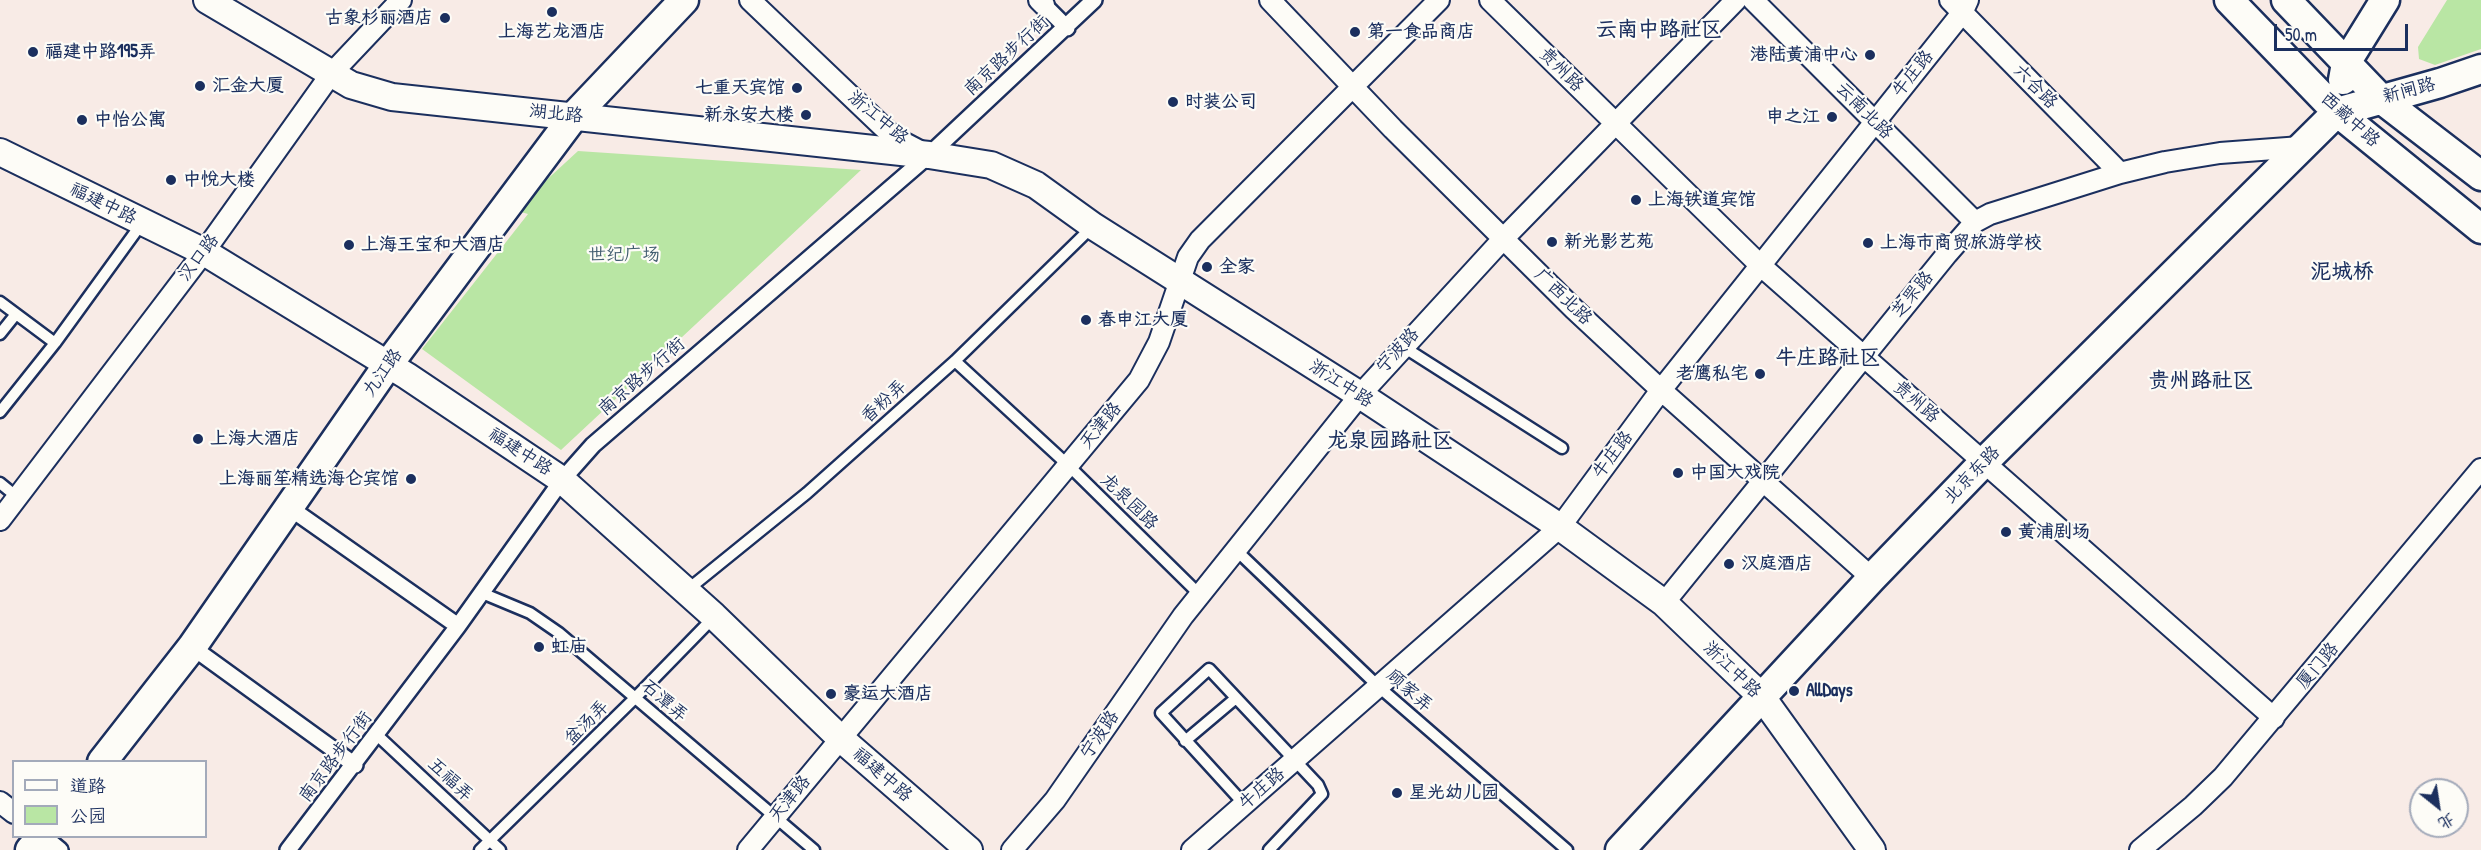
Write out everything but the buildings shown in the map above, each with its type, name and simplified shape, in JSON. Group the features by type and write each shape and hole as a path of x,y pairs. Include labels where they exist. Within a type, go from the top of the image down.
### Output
{"main road":[{"name":"九江路","path":"104,760 192,647 387,366 574,116 684,0"},
{"name":"西藏中路","path":"2229,0 2337,112 2481,229"},
{"name":"西藏中路","path":"2286,0 2381,99 2481,176"},
{"path":"2337,112 2346,63 2385,0"},
{"name":"新闸路","path":"2337,112 2481,69"},
{"name":"北京东路","path":"1620,850 1872,578 1985,461 2337,112"},
{"path":"30,850 42,838"}],"street":[{"name":"湖北路","path":"207,0 351,85 392,97 929,155"},
{"name":"汉口路","path":"0,520 204,252 331,74 400,0"},
{"name":"浙江中路","path":"750,0 895,138 929,155 992,165 1036,184 1093,226 1360,395 1560,527 1664,603 1762,697 1872,850"},
{"name":"南京路步行街","path":"288,850 355,765 458,626 562,480 593,445 929,155 1094,0"},
{"name":"广西北路","path":"1270,0 1503,239 1661,390 1872,578"},
{"name":"天津路","path":"748,850 1139,380 1159,342 1188,257 1200,240 1439,0"},
{"name":"贵州路","path":"1490,0 1760,265 2274,718"},
{"name":"宁波路","path":"1011,850 1055,800 1149,662 1200,595 1360,395 1402,346 1503,239 1736,0"},
{"name":"云南北路","path":"1752,0 1976,222"},
{"path":"1042,2 1067,27"},
{"name":"牛庄路","path":"1192,850 1560,527 1661,390 1875,121 1960,4"},
{"name":"六合路","path":"1960,4 2120,173"},
{"name":"芝罘路","path":"1664,603 1863,356 1976,222 1990,214 2120,173 2220,153 2301,147"},
{"name":"福建中路","path":"0,152 204,252 387,366 407,376 562,480 714,616 840,738 969,850"},
{"name":"厦门路","path":"2140,850 2193,806 2223,777 2481,469"},
{"path":"290,508 458,626"},
{"path":"192,647 355,765"},
{"path":"0,802 12,811"},
{"path":"44,838 60,850"}],"lane":[{"path":"0,412 55,343 142,223"},
{"name":"香粉弄","path":"686,591 807,493 955,361 1093,226"},
{"path":"0,302 55,343"},
{"path":"0,334 16,314"},
{"path":"1402,346 1562,448"},
{"name":"龙泉园路","path":"955,361 1069,466 1200,595"},
{"path":"0,483 17,498"},
{"name":"顾家弄","path":"1236,550 1379,687 1567,850"},
{"name":"石潭弄","path":"482,593 530,613 549,626 814,850"},
{"name":"盆汤弄","path":"480,850 635,698 714,616"},
{"path":"1244,804 1161,713 1209,669 1318,784 1322,794 1269,850"},
{"path":"1185,741 1236,698"},
{"name":"五福弄","path":"377,735 500,850"}],"green space":[{"path":"2447,0 2481,0 2481,49 2435,65 2419,59 2418,47"},
{"name":"世纪广场","path":"578,151 861,170 561,450 422,349 528,214 514,210"}],"place":[{"name":"上海艺龙酒店","path":"552,12"},
{"name":"古象杉丽酒店","path":"445,18"},
{"name":"第一食品商店","path":"1355,32"},
{"name":"福建中路195弄","path":"33,52"},
{"name":"港陆黄浦中心","path":"1870,55"},
{"name":"汇金大厦","path":"200,86"},
{"name":"七重天宾馆","path":"797,88"},
{"name":"时装公司","path":"1173,102"},
{"name":"新永安大楼","path":"806,115"},
{"name":"申之江","path":"1832,117"},
{"name":"中怡公寓","path":"82,120"},
{"name":"中悦大楼","path":"171,180"},
{"name":"上海铁道宾馆","path":"1636,200"},
{"name":"新光影艺苑","path":"1552,242"},
{"name":"上海市商贸旅游学校","path":"1868,243"},
{"name":"上海王宝和大酒店","path":"349,245"},
{"name":"全家","path":"1207,267"},
{"name":"春申江大厦","path":"1086,320"},
{"name":"老鹰私宅","path":"1760,374"},
{"name":"上海大酒店","path":"198,439"},
{"name":"中国大戏院","path":"1678,473"},
{"name":"上海丽笙精选海仑宾馆","path":"411,479"},
{"name":"黄浦剧场","path":"2006,532"},
{"name":"汉庭酒店","path":"1729,564"},
{"name":"虹庙","path":"539,647"},
{"name":"AllDays","path":"1794,691"},
{"name":"豪运大酒店","path":"831,694"},
{"name":"星光幼儿园","path":"1397,793"}],"district":[{"name":"云南中路社区","path":"1659,30"},
{"name":"泥城桥","path":"2342,272"},
{"name":"牛庄路社区","path":"1828,358"},
{"name":"贵州路社区","path":"2201,381"},
{"name":"龙泉园路社区","path":"1390,441"}]}
